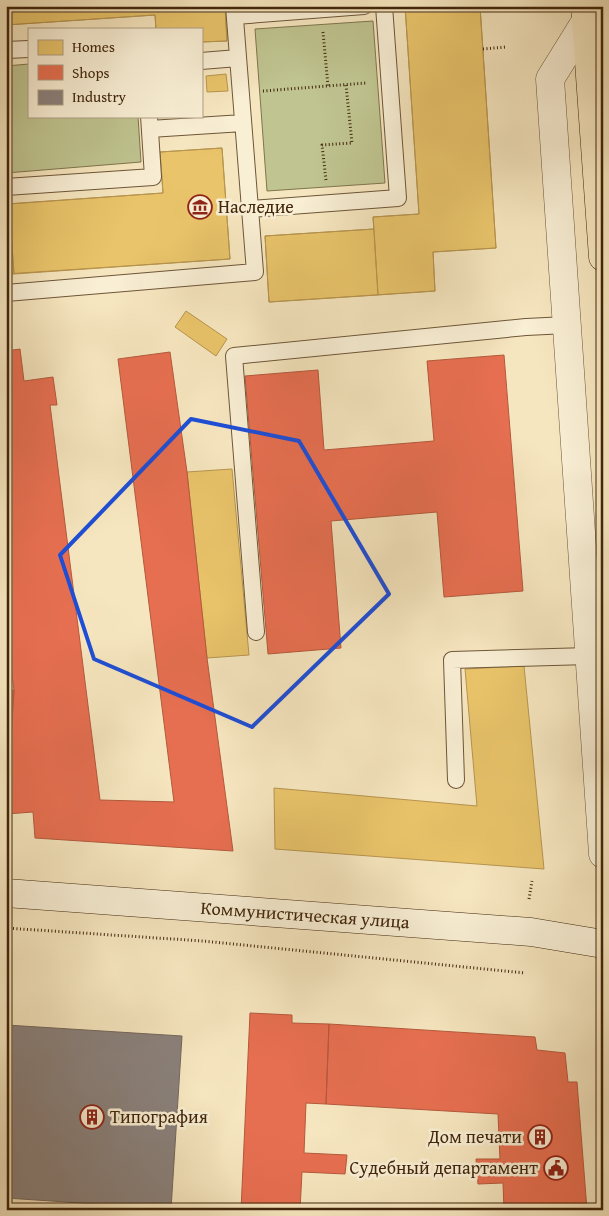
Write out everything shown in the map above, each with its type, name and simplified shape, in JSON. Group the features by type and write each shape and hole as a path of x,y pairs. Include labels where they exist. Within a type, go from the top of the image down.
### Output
{"main road":[{"path":"585,14 603,257"}],"street":[{"path":"585,14 550,79 603,854"},
{"name":"Коммунистическая улица","path":"6,893 531,932 600,946"}],"lane":[{"path":"6,293 255,272 235,11 321,10 364,6"},
{"path":"250,209 398,198 384,6"},
{"path":"6,50 28,49"},
{"path":"202,61 238,58"},
{"path":"6,187 153,177 150,123 243,123"},
{"path":"256,632 234,356 526,327 566,325"},
{"path":"456,780 452,660 589,656"}],"path":[{"path":"321,10 328,86"},
{"path":"483,49 506,47"},
{"path":"241,93 390,82"},
{"path":"328,203 322,145 352,143 346,85"},
{"path":"529,899 532,881"},
{"path":"6,928 203,941 525,973"}],"highlighted area":[{"path":"191,419 299,441 389,594 252,727 94,659 60,555"}],"green space":[{"path":"373,21 385,183 267,191 255,29"},
{"path":"28,64 28,118 138,118 141,162 6,173 6,66"}],"building: Homes":[{"path":"6,6 225,6 227,41 202,42 202,28 156,28 155,15 6,25"},
{"path":"6,6 225,6 227,41 202,42 202,28 156,28 155,15 6,25"},
{"path":"405,6 480,6 496,248 433,252 435,291 378,295 373,217 419,214"},
{"path":"405,6 480,6 496,248 433,252 435,291 269,302 265,236 374,229 373,217 419,214"},
{"path":"226,74 228,91 207,92 206,76"},
{"path":"222,148 230,259 6,274 6,204 163,193 160,152"},
{"path":"222,148 230,259 14,274 9,204 163,193 160,152"},
{"path":"6,204 9,204 14,274 6,274"},
{"path":"374,229 378,295 269,302 265,236"},
{"path":"186,311 227,339 216,356 175,327"},
{"path":"232,469 249,655 207,658 187,472"},
{"path":"524,666 544,869 275,849 274,788 477,806 465,669"}],"building: Shops":[{"path":"20,349 24,381 53,377 57,405 50,405 100,800 174,802 118,359 170,352 187,472 207,658 233,851 35,838 33,812 6,814 14,690 6,630 6,351"},
{"path":"504,355 523,591 444,597 437,512 331,521 341,648 268,654 245,376 318,370 324,450 434,441 427,361"},
{"path":"6,690 14,690 6,804"},
{"path":"250,1013 292,1015 292,1023 329,1024 326,1104 306,1103 304,1153 347,1155 345,1174 302,1172 300,1210 241,1210"},
{"name":"Дом печати","path":"329,1024 535,1037 537,1050 565,1053 568,1082 577,1082 587,1210 504,1210 503,1183 478,1184 476,1159 500,1159 498,1114 326,1104"}],"building: Industry":[{"name":"Типография","path":"6,1025 182,1036 171,1209 6,1198"}],"place":[{"name":"Наследие","path":"200,207"},
{"name":"Типография","path":"92,1117"},
{"name":"Дом печати","path":"540,1137"},
{"name":"Судебный департамент","path":"556,1168"}]}
